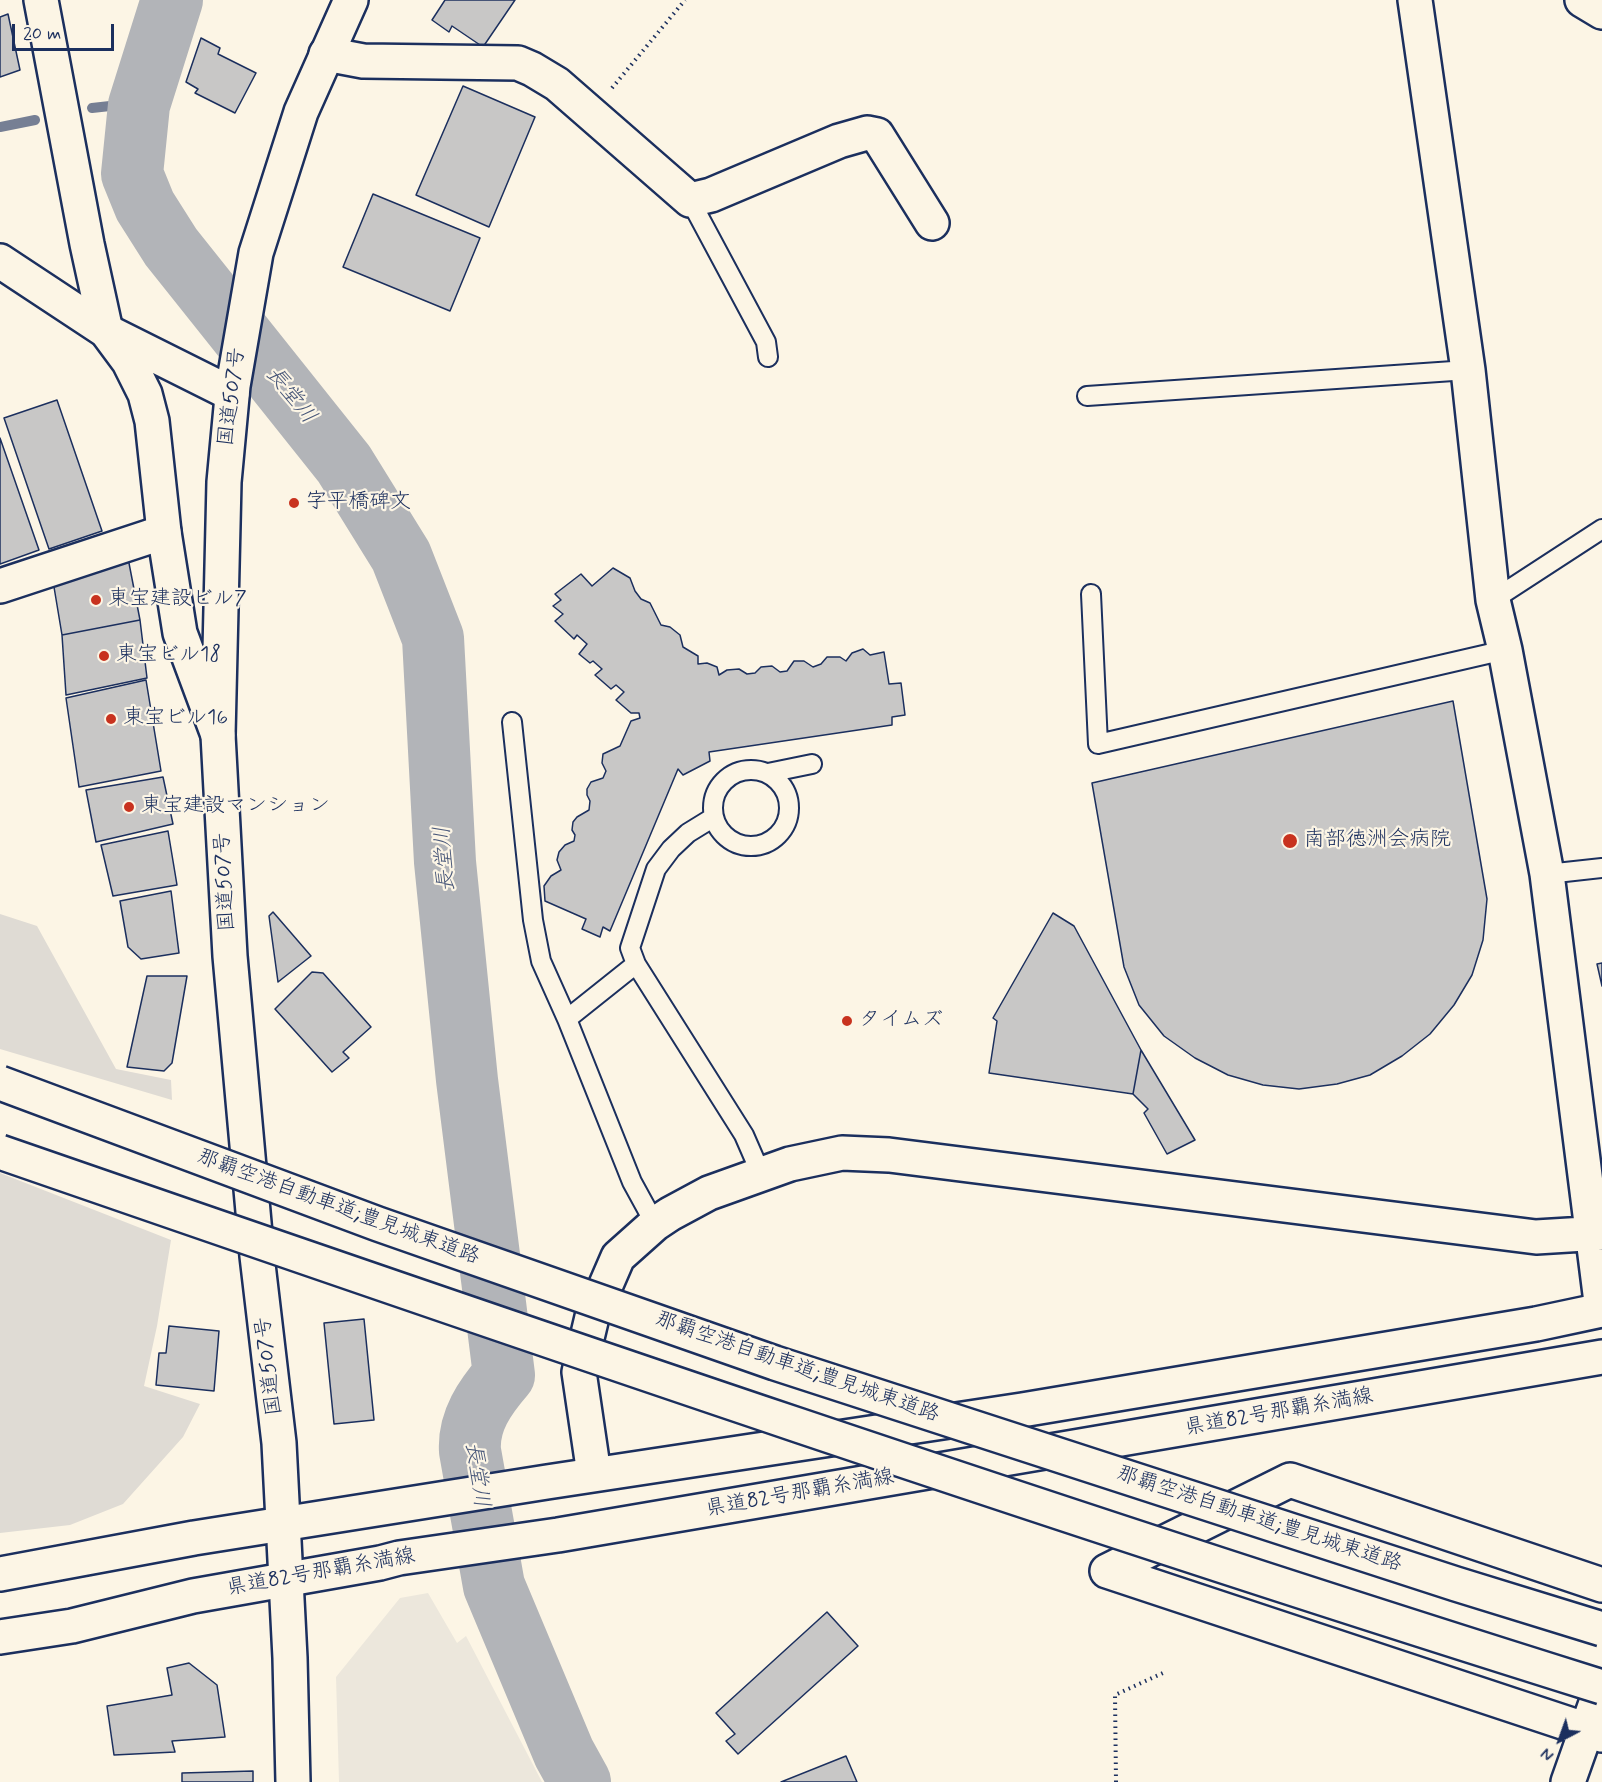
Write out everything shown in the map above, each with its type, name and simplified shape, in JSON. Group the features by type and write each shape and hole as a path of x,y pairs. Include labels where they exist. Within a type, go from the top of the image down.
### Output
{"main road":[{"path":"40,0 106,331 129,362 147,403 152,421 164,532 180,633 218,735"},
{"name":"国道507号","path":"293,1782 290,1658 277,1416 257,1256 230,956 218,735 224,483 232,390 256,254 301,112 351,0"},
{"path":"0,1574 194,1538 594,1474 1022,1410 1536,1324 1602,1310 1598,1234 1547,874 1505,650 1493,600 1468,370 1415,0"},
{"path":"1582,0 1602,12"},
{"path":"326,54 363,61 518,63 557,84 690,200 711,195 839,141 867,132 877,135 932,223"},
{"path":"0,261 106,331 232,390"},
{"path":"0,586 164,532"},
{"name":"那覇空港自動車道;豊見城東道路","path":"0,1083 378,1224 775,1363 1456,1584 1602,1629"},
{"path":"0,1152 782,1420 1448,1639 1602,1687 1594,1733 1568,1782"},
{"path":"594,1474 579,1372 592,1317 618,1257 655,1224 709,1192 790,1164 842,1153 889,1155 1536,1237 1598,1234"},
{"name":"県道82号那覇糸満線","path":"0,1637 72,1626 193,1596 432,1553 558,1535 1602,1359"},
{"path":"1594,1733 1107,1571 1290,1480 1602,1585"}],"lane":[{"path":"690,200 766,342 768,357"},
{"path":"1087,396 1468,370"},
{"path":"1493,600 1602,529"},
{"path":"1091,594 1098,744 1505,650"},
{"path":"512,722 533,920 541,961 632,1182 655,1224"},
{"path":"768,773 812,764"},
{"path":"755,769 768,773 786,789 789,802 787,820 777,837 760,845 740,845 729,839 719,829 714,817 715,793 722,782 732,774 755,769"},
{"path":"714,817 688,833 671,849 656,869 630,948 636,964 744,1135 760,1174"},
{"path":"1547,874 1602,868"},
{"path":"567,1020 636,964"}],"path":[{"path":"591,114 686,0"},
{"path":"1116,1782 1115,1695 1163,1673"}],"shaded area":[{"path":"0,914 37,926 116,1069 171,1080 172,1100 0,1049"},
{"path":"0,1173 171,1240 157,1326 144,1386 200,1404 183,1437 123,1504 70,1525 0,1533"},
{"path":"428,1593 457,1643 466,1636 542,1782 339,1782 336,1677 400,1598"}],"building":[{"path":"445,0 515,0 483,47 452,26 449,32 432,20"},
{"path":"8,14 20,70 0,77 0,17"},
{"path":"201,38 220,48 218,54 256,73 235,113 195,93 198,89 186,82"},
{"path":"463,86 535,117 489,227 416,195"},
{"path":"373,194 480,238 450,311 343,267"},
{"path":"57,400 102,531 49,549 4,418"},
{"path":"0,438 39,550 0,564"},
{"name":"東宝建設ビル7","path":"128,558 140,620 62,635 53,581"},
{"path":"613,568 630,578 635,591 641,599 650,603 661,625 670,627 680,635 683,647 698,656 698,664 707,663 717,667 719,675 727,670 739,669 747,674 755,673 761,667 772,666 780,672 787,671 794,661 804,661 813,667 821,664 827,657 840,657 846,661 852,653 863,649 870,655 884,652 889,684 901,683 905,715 892,717 892,725 709,752 710,761 683,775 678,769 610,931 603,927 600,937 582,929 586,919 545,901 544,886 551,876 561,870 557,860 559,852 565,845 574,841 573,822 589,810 590,801 587,789 591,782 603,778 606,771 602,763 603,754 620,746 631,721 640,718 639,713 631,713 616,700 624,692 616,685 611,689 595,675 602,669 579,654 587,644 577,635 574,639 555,621 563,614 553,606 561,600 555,594 581,574 592,586"},
{"name":"東宝ビル18","path":"140,620 147,678 66,695 62,635"},
{"name":"東宝ビル16","path":"146,680 161,771 79,787 66,698"},
{"name":"南部徳洲会病院","path":"1453,701 1487,899 1483,940 1472,975 1454,1005 1430,1034 1402,1056 1370,1075 1337,1084 1299,1089 1263,1085 1228,1075 1195,1058 1164,1036 1139,1005 1124,967 1092,783"},
{"name":"東宝建設マンション","path":"163,777 173,824 96,842 86,790"},
{"path":"168,831 177,885 113,896 101,845"},
{"path":"171,891 179,953 141,959 128,947 120,901"},
{"path":"273,912 311,956 278,982 269,916"},
{"path":"1053,913 1074,926 1141,1050 1133,1094 989,1073 997,1021 993,1018"},
{"path":"1602,963 1602,986 1597,964"},
{"path":"312,972 323,973 371,1027 343,1052 349,1058 332,1072 275,1009"},
{"path":"147,976 187,976 172,1063 164,1071 127,1067"},
{"path":"1141,1050 1195,1140 1167,1154 1144,1113 1148,1109 1133,1094"},
{"path":"364,1319 374,1420 334,1424 324,1323"},
{"path":"169,1326 219,1331 214,1391 156,1385 159,1353 166,1353"},
{"path":"827,1612 858,1646 738,1754 726,1741 735,1734 716,1713"},
{"path":"189,1663 217,1685 225,1737 172,1741 175,1752 114,1755 107,1706 172,1695 167,1668"},
{"path":"846,1756 857,1782 781,1782"},
{"path":"253,1771 253,1782 182,1782 182,1773"}],"waterway":[{"name":"長堂川","path":"172,0 139,105 132,174 145,206 171,247 344,464 401,556 433,638 445,862 467,1080 504,1375 479,1410 472,1430 470,1451 494,1586 564,1753 580,1782"},
{"path":"92,108 139,105"},
{"path":"0,127 35,120"}],"place":[{"name":"字平橋碑文","path":"294,503"},
{"name":"東宝建設ビル7","path":"96,600"},
{"name":"東宝ビル18","path":"104,656"},
{"name":"東宝ビル16","path":"111,719"},
{"name":"東宝建設マンション","path":"129,807"},
{"name":"南部徳洲会病院","path":"1290,841"},
{"name":"タイムズ","path":"847,1021"}]}
